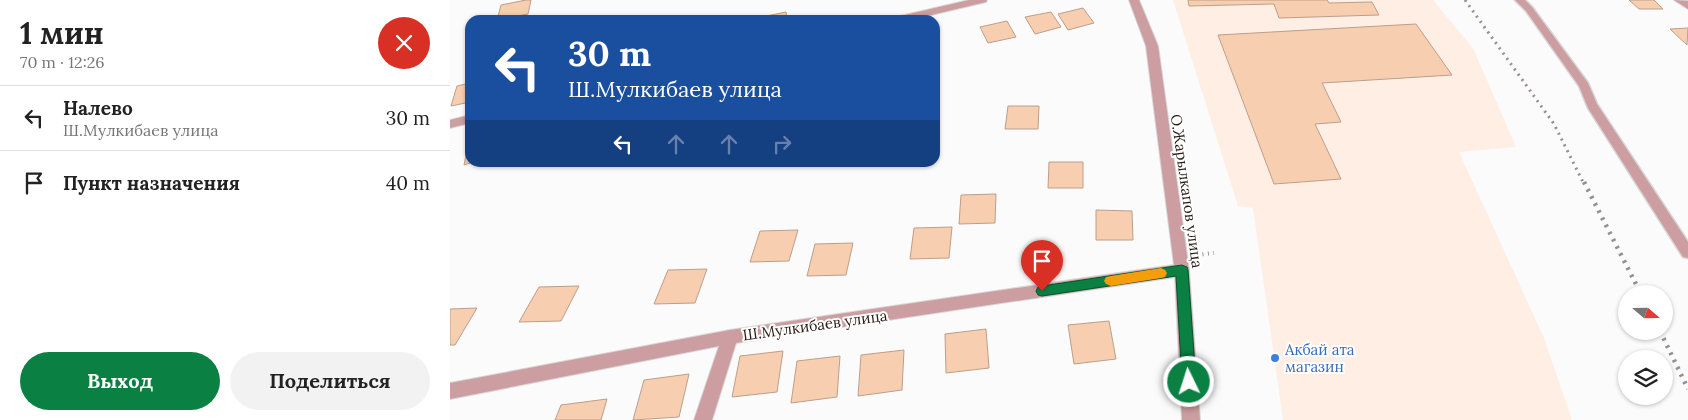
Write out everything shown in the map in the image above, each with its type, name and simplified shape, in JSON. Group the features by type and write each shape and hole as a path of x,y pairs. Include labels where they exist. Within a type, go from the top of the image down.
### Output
{"street":[{"path":"918,15 982,0"},
{"name":"О.Жарылкапов улица","path":"1134,0 1152,46 1182,270 1191,420"},
{"path":"1679,0 1688,6"},
{"path":"450,124 465,120"},
{"name":"Ш.Мулкибаев улица","path":"450,391 730,337 1182,270"},
{"path":"703,420 730,337"}],"lane":[{"path":"1520,0 1529,9 1584,85 1592,105 1688,253"}],"shaded area":[{"path":"1173,0 1433,0 1473,48 1516,147 1459,152 1544,338 1572,420 1283,420 1253,208 1238,206"}],"building":[{"path":"531,0 528,14 523,15 498,15 501,5"},
{"path":"1188,0 1327,0 1329,3 1372,2 1379,15 1279,18 1274,4 1189,6"},
{"path":"1629,0 1654,0 1663,9 1639,9"},
{"path":"1083,8 1094,23 1068,30 1058,14"},
{"path":"786,12 786,15 772,15"},
{"path":"1051,12 1061,27 1035,34 1025,17"},
{"path":"1007,21 1016,37 988,43 980,27"},
{"path":"1416,24 1452,75 1322,83 1341,122 1315,124 1341,179 1274,184 1218,35"},
{"path":"1688,28 1687,45 1670,29"},
{"path":"465,84 465,103 451,106 457,86"},
{"path":"1008,106 1039,106 1038,129 1005,129"},
{"path":"1049,162 1083,162 1083,188 1048,188"},
{"path":"996,194 995,223 959,224 961,195"},
{"path":"1096,210 1132,211 1133,240 1096,240"},
{"path":"952,227 949,258 910,259 914,228"},
{"path":"798,230 789,261 750,262 760,231"},
{"path":"853,243 846,275 807,276 815,244"},
{"path":"707,269 695,303 654,304 668,270"},
{"path":"579,286 561,321 519,322 539,287"},
{"path":"477,308 455,345 450,345 450,309"},
{"path":"1109,321 1116,359 1074,364 1068,325"},
{"path":"986,329 989,368 946,373 945,334"},
{"path":"904,350 902,390 858,396 861,355"},
{"path":"783,351 777,392 732,397 740,356"},
{"path":"840,356 837,397 791,403 797,361"},
{"path":"689,374 679,417 633,420 644,380"},
{"path":"607,399 601,420 555,420 561,405"}],"railway":[{"path":"1465,0 1554,124 1584,184"},
{"path":"1584,182 1636,285"},
{"path":"1664,340 1688,389"}],"slow traffic":[{"path":"1111,281 1161,273"}],"place":[{"name":"Акбай ата магазин","path":"1275,358"}],"route":[{"path":"1042,291 1182,270 1189,382"}]}
